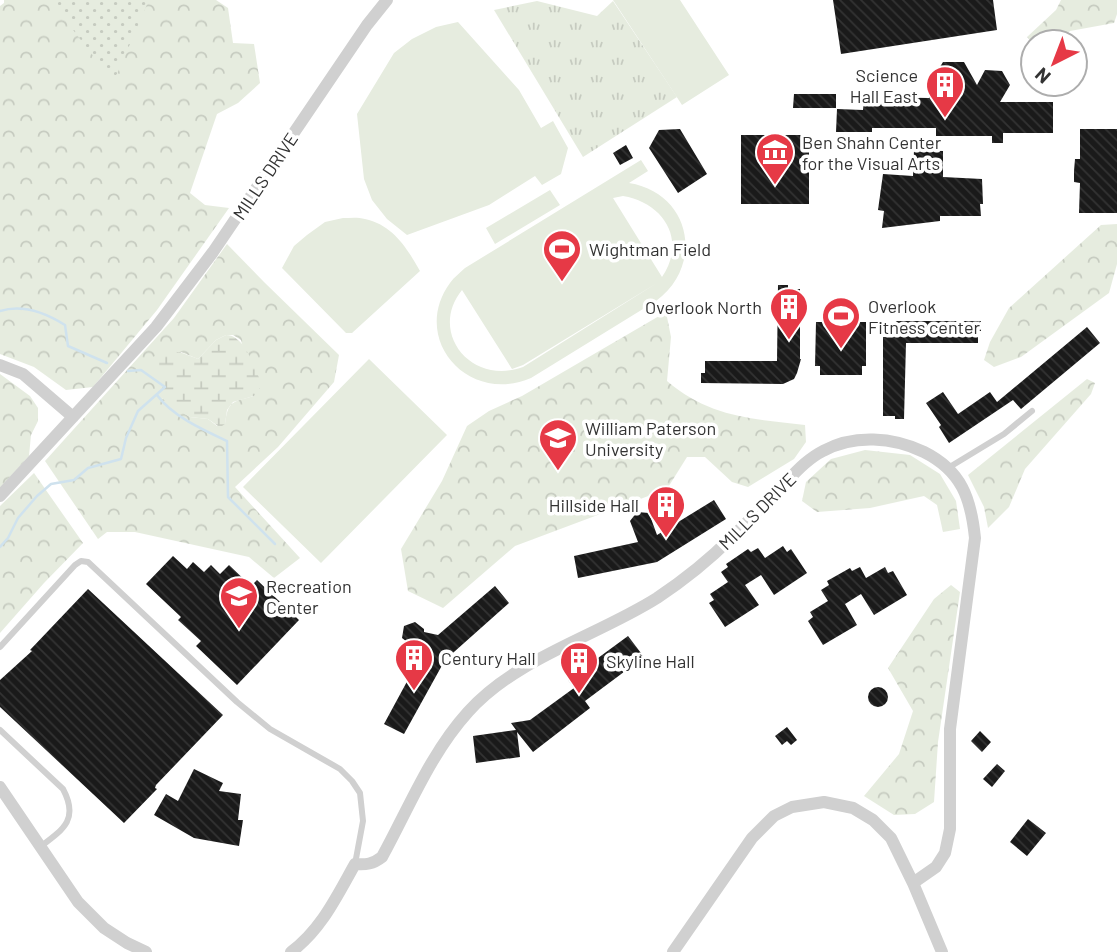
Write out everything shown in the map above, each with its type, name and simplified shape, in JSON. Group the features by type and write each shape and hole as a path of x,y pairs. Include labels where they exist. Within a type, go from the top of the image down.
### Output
{"street":[{"name":"MILLS DRIVE","path":"0,496 156,327 213,252 367,25 387,0"},
{"path":"0,365 23,374 73,418"},
{"name":"MILLS DRIVE","path":"355,864 374,863 382,857 431,762 468,711 494,689 516,672 657,598 729,541 804,464 823,450 861,439 889,440 911,445 952,471 972,514 975,538 950,729 950,829 945,853 936,867 913,883"},
{"path":"0,786 90,916 127,943 146,952"},
{"path":"673,952 752,838 774,816 792,807 824,802 853,808 873,820 891,838 942,952"},
{"path":"291,952 321,922 355,864"}],"lane":[{"path":"948,468 1004,434 1032,411"},
{"path":"0,647 75,565 81,561 88,562 237,702 270,729 340,769 352,781 360,793 363,821 355,864"},
{"path":"0,730 63,789 69,801 70,816 62,831 40,847"}],"green space":[{"path":"4,0 216,0 228,8 233,43 254,44 260,83 238,103 217,114 190,193 205,205 229,208 157,310 93,387 66,390 34,367 0,354 0,6"},
{"path":"50,0 149,0 117,74 111,79"},
{"path":"613,0 680,0 729,75 682,105"},
{"path":"1061,0 1117,0 1114,23 1086,28 1037,28 1056,10"},
{"path":"537,1 597,16 613,1 677,97 583,157 494,10"},
{"path":"458,22 519,90 541,128 553,121 568,148 561,174 542,185 535,176 489,205 407,235 387,219 372,200 364,179 357,114 394,53 412,39 436,27"},
{"name":"Wightman Field","path":"641,160 648,171 629,183 650,189 666,201 678,215 684,232 685,250 681,269 671,286 656,301 531,378 508,384 486,382 467,374 452,361 441,344 437,325 439,304 450,283 465,268","holes":["623,196 650,206 667,225 672,250 662,277 613,198","657,283 523,367 504,371 487,369 472,362 460,351 453,338 450,322 453,306 462,290 512,369 523,365"]},
{"path":"550,190 560,205 495,244 486,228"},
{"path":"362,218 384,226 404,246 420,271 352,333 346,333 282,268 294,246 307,235 325,222"},
{"path":"1117,224 1117,264 1109,293 1021,357 994,367 984,360 990,342 1009,308 1101,225"},
{"path":"227,244 339,355 334,382 278,447 235,487 300,558 274,578 249,557 135,532 107,532 98,539 45,461 174,318","holes":["233,335 241,340 254,396 233,403 228,410 225,424 217,426 208,419 190,417 162,398 162,380 181,352 198,359 216,340"]},
{"path":"666,312 671,337 667,381 683,393 715,409 749,418 805,425 806,442 794,459 748,487 732,482 705,457 687,457 667,489 515,546 443,608 408,591 401,549 442,481 467,426"},
{"path":"226,335 233,336 244,347 262,385 254,396 233,402 227,410 225,424 218,426 208,419 190,417 173,408 162,398 162,380 149,366 150,358 169,352 179,352 198,359 216,340"},
{"path":"369,359 447,435 321,563 243,487"},
{"path":"0,374 30,396 38,408 38,421 31,435 29,456 0,488"},
{"path":"1087,379 1095,383 1091,394 1025,469 1009,507 988,528 984,507 968,475"},
{"path":"865,450 910,455 940,474 956,501 960,529 943,532 937,505 924,496 870,508 817,512 802,501 806,482 831,459"},
{"path":"34,473 83,543 0,633 0,506"},
{"path":"951,585 960,592 938,742 934,802 915,814 894,815 864,796 899,754 913,711 888,668 934,599"}],"building":[{"path":"833,0 993,0 997,30 841,54"},
{"name":"Science Hall East","path":"943,62 964,62 977,85 985,70 1002,71 1010,85 1000,102 1053,102 1053,133 1003,133 1003,143 992,143 992,136 936,136 936,128 872,128 872,132 836,132 837,109 863,110 864,97 929,98 929,95 941,95 932,80"},
{"path":"794,94 836,94 836,108 793,108"},
{"path":"680,129 707,174 678,193 649,148 659,130"},
{"path":"1080,129 1117,129 1117,213 1079,213 1080,183 1074,182 1074,171 1075,159 1080,159"},
{"name":"Ben Shahn Center for the Visual Arts","path":"741,135 809,135 809,204 741,204"},
{"path":"626,145 633,158 620,165 613,153"},
{"path":"914,150 943,151 943,177 982,179 981,216 940,216 940,221 882,228 884,211 878,210 883,174 913,176"},
{"name":"Overlook North","path":"778,285 788,285 788,289 800,289 801,359 794,379 783,384 701,383 701,373 705,373 705,361 777,361"},
{"path":"897,321 981,321 978,343 906,343 904,419 883,416 883,337 887,328"},
{"path":"816,322 866,322 866,366 862,366 862,375 820,375 820,366 815,366"},
{"path":"1087,327 1100,343 1021,409 1013,400 949,443 926,403 943,392 958,414 990,392 997,402"},
{"name":"Hillside Hall","path":"714,500 726,519 657,562 578,578 574,556 638,542 630,521 637,512 649,513 657,535"},
{"path":"783,546 787,552 791,549 807,573 774,595 761,575 745,585 759,605 725,627 709,603 714,600 710,594 728,582 721,572 728,567 726,564 748,549 751,552 758,548 765,558"},
{"name":"Recreation Center","path":"173,556 187,569 193,562 204,572 211,565 220,574 229,565 251,586 257,580 299,620 237,685 196,646 201,641 178,620 181,617 146,584"},
{"path":"860,567 866,578 885,567 888,573 893,571 907,595 874,615 861,594 845,604 857,625 823,645 808,621 813,617 810,612 828,601 821,590 829,585 827,581 850,568 852,571"},
{"name":"Century Hall","path":"495,586 509,603 445,660 404,734 384,724 423,652 418,650 415,644 411,645 402,638 404,626 415,622 424,632 438,635"},
{"path":"88,589 223,715 124,823 0,707 0,680 32,651 30,650"},
{"name":"Skyline Hall","path":"628,636 644,657 585,701 590,708 533,752 517,732 520,757 476,763 473,736 516,730 511,723 530,720 574,688 568,680"},
{"path":"878,687 885,690 888,697 885,704 878,707 871,704 868,697 871,690"},
{"path":"787,727 797,740 791,745 787,741 782,745 775,736"},
{"path":"980,731 991,742 982,752 971,741"},
{"path":"997,764 1005,771 992,787 983,779"},
{"path":"194,769 223,783 219,791 241,794 238,820 243,820 239,846 194,838 154,815 166,794 178,801"},
{"path":"1028,819 1046,833 1027,856 1010,842"}],"waterway":[{"path":"0,311 25,309 50,317 65,325 68,346 107,363"},
{"path":"0,547 18,518 51,484 74,480 88,468 121,459 126,438 138,411 165,387 141,370 128,371"},
{"path":"157,395 179,416 227,441 228,497 275,544"}],"place":[{"name":"Science Hall East","path":"945,119"},
{"name":"Ben Shahn Center for the Visual Arts","path":"775,186"},
{"name":"Wightman Field","path":"562,283"},
{"name":"Overlook North","path":"789,341"},
{"name":"Overlook Fitness center","path":"841,350"},
{"name":"William Paterson University","path":"558,472"},
{"name":"Hillside Hall","path":"666,539"},
{"name":"Recreation Center","path":"239,630"},
{"name":"Century Hall","path":"414,692"},
{"name":"Skyline Hall","path":"579,695"}]}
